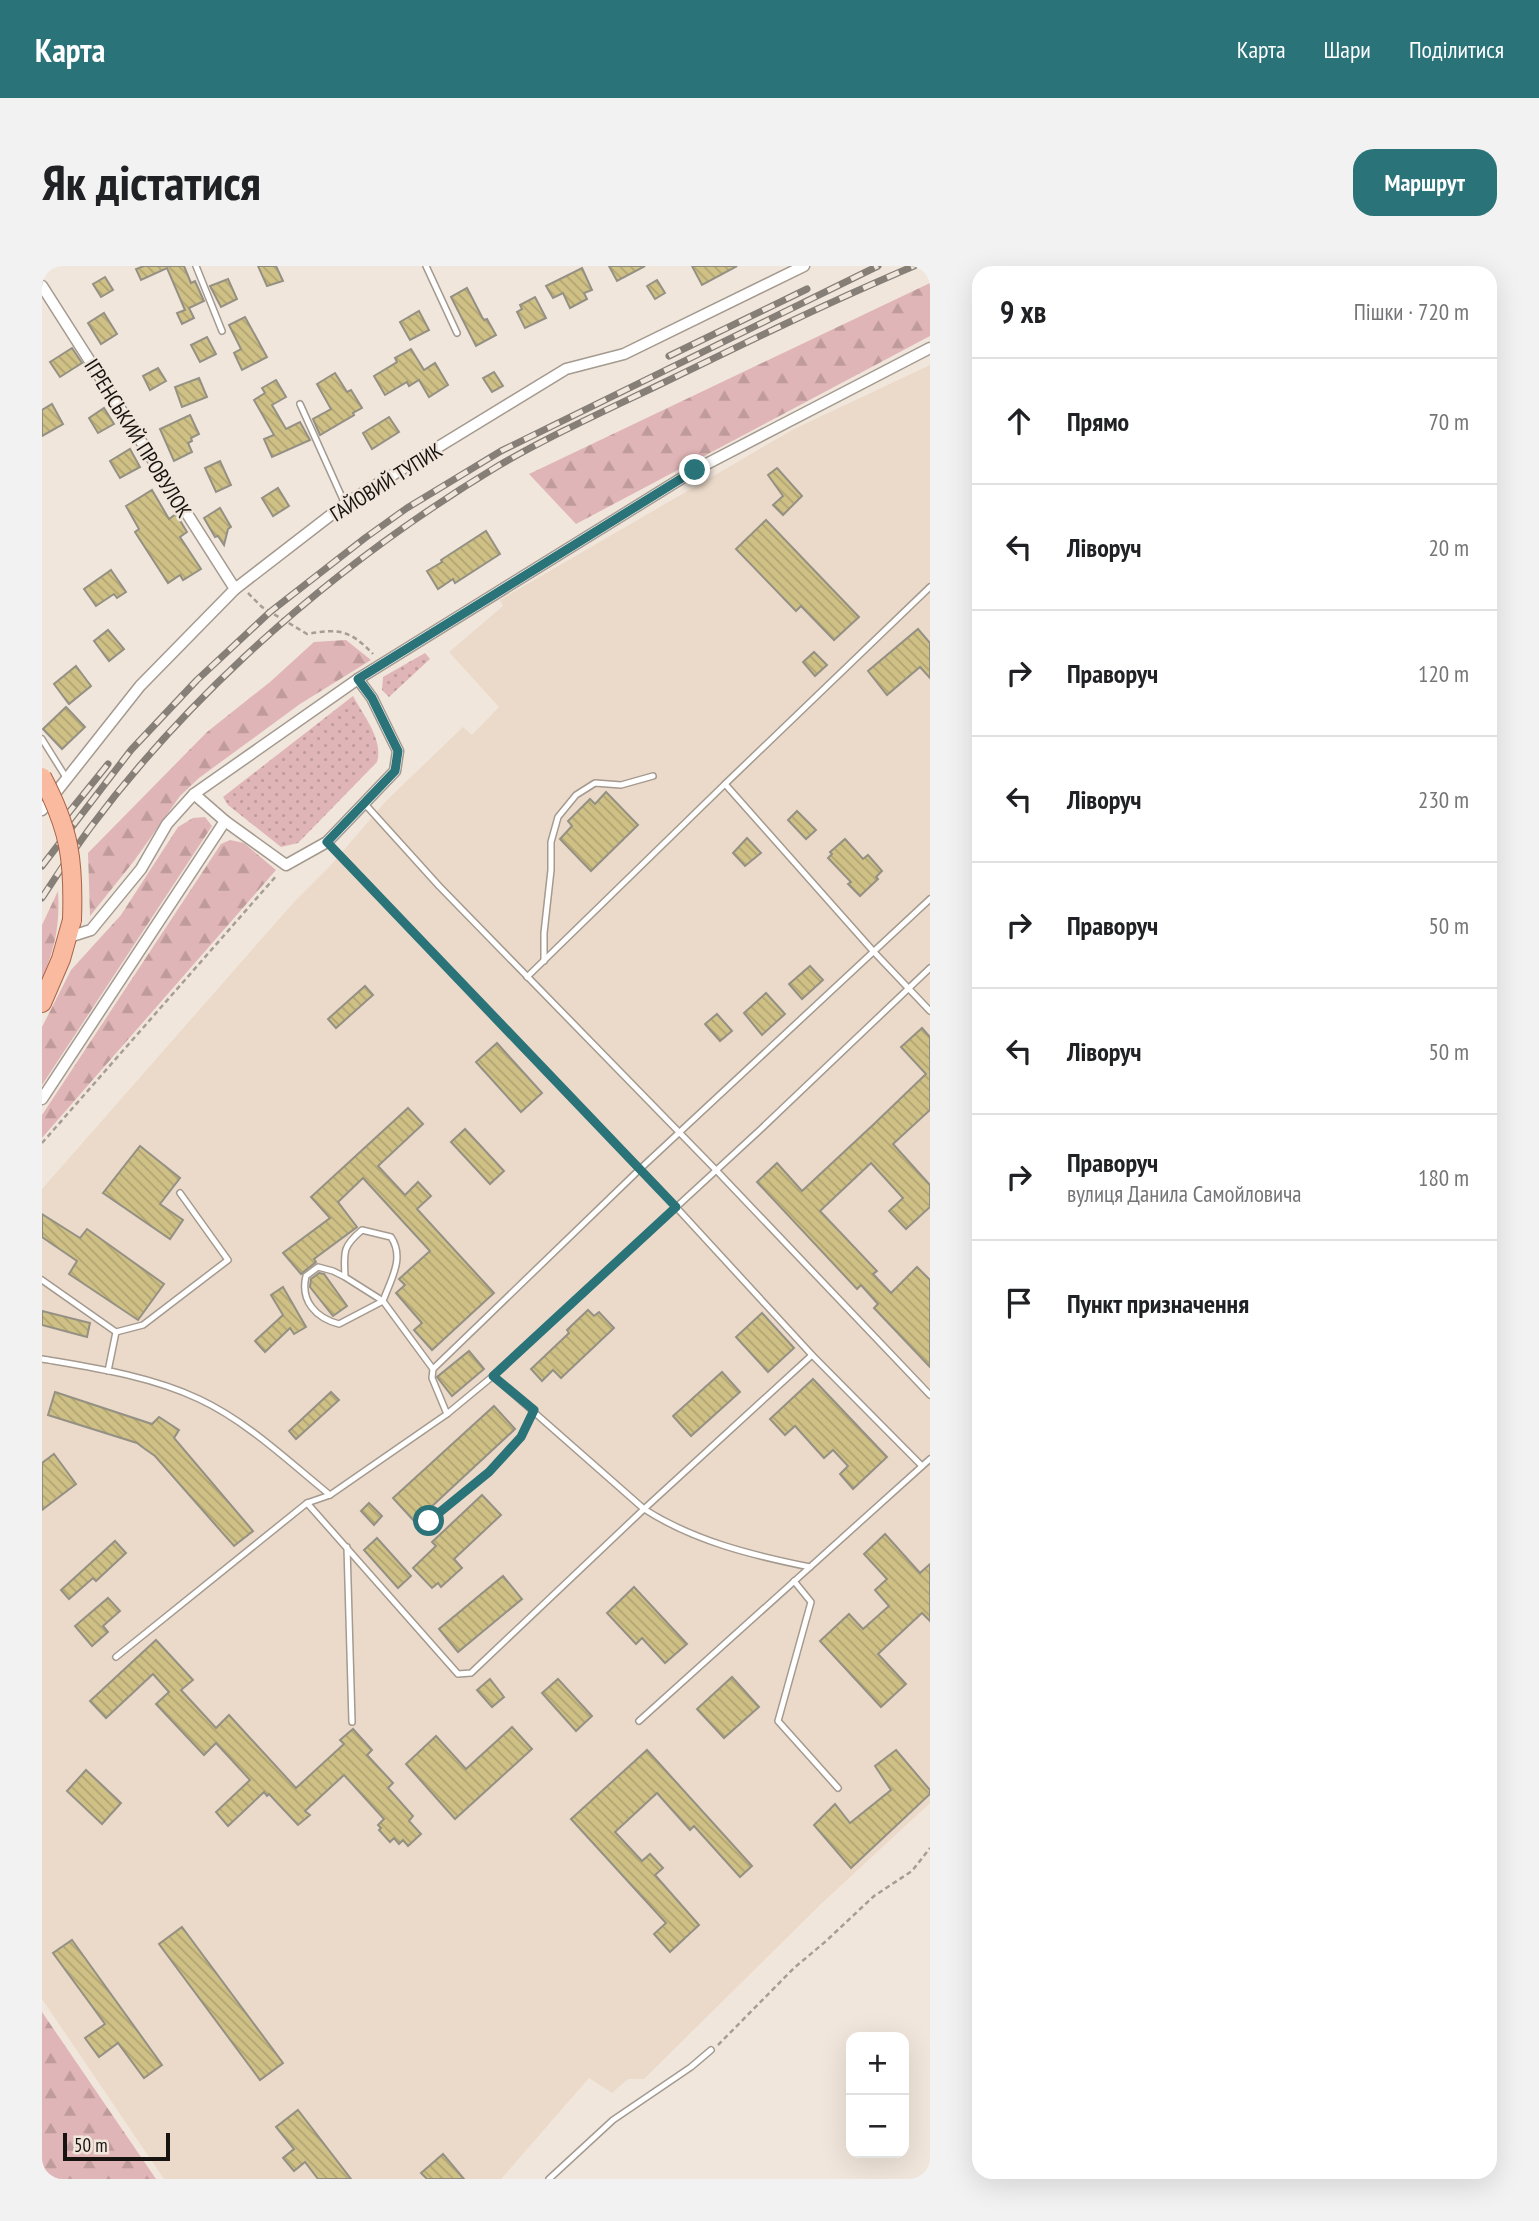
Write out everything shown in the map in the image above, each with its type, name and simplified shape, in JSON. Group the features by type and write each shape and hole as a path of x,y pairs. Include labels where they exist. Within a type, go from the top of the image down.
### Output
{"main road":[{"path":"42,777 58,808 69,843 73,880 70,928 42,1003"}],"street":[{"name":"ГАЙОВИЙ ТУПИК","path":"44,807 140,686 235,589 345,505 566,369 625,354 804,266"},
{"name":"ІГРЕНСЬКИЙ ПРОВУЛОК","path":"42,286 235,589"},
{"path":"70,928 91,930 141,869 167,824 194,794 358,679 695,470 930,348"},
{"path":"194,794 225,821 286,864 327,842 395,771 398,751 372,698 358,679"},
{"path":"42,1099 225,821"}],"lane":[{"path":"196,266 222,331"},
{"path":"426,266 457,333"},
{"path":"300,404 345,505"},
{"path":"527,977 930,587"},
{"path":"42,740 67,779"},
{"path":"544,961 551,842 558,817 576,794 596,783 621,785 653,776"},
{"path":"724,784 930,1011"},
{"path":"363,803 439,886 715,1169 930,1395"},
{"path":"327,842 640,1169 813,1355 922,1466"},
{"path":"447,1414 432,1378 433,1369 640,1169 930,900"},
{"path":"116,1657 307,1503 330,1495 447,1414 493,1376 771,1120 930,968"},
{"path":"42,1280 116,1332 143,1325 228,1260 180,1193"},
{"path":"345,1277 344,1250 350,1240 362,1230 391,1237 398,1248 398,1259 383,1301 339,1324 324,1320 315,1312 303,1286 306,1276 318,1268 345,1277 383,1301 433,1369"},
{"path":"108,1371 116,1332"},
{"path":"307,1503 458,1674 471,1673 644,1508 813,1355"},
{"path":"42,1359 160,1383 200,1399 248,1428 330,1495"},
{"path":"493,1376 644,1508 663,1521 748,1555 810,1567"},
{"path":"429,1521 489,1472 521,1437 534,1410"},
{"path":"639,1721 930,1459"},
{"path":"347,1547 352,1722"},
{"path":"794,1581 811,1602 778,1721 838,1788"},
{"path":"548,2179 613,2120 691,2067 711,2050"}],"path":[{"path":"235,589 247,592 262,607 307,634 327,630 346,631 382,663"},
{"path":"42,1143 286,864"},
{"path":"711,2050 794,1968 874,1896 912,1871 930,1848"}],"shaded area":[{"path":"930,365 930,1803 821,1904 644,2079 628,2079 612,2093 589,2078 501,2179 164,2179 42,1999 42,1189 386,801 463,727 472,735 499,707 449,652 503,606 500,600 794,429"}],"green space":[{"path":"930,283 930,336 576,524 529,474"},
{"path":"346,640 371,660 300,704 199,778 180,796 134,861 90,916 88,853 207,732 270,682 314,642"},
{"path":"425,653 430,659 389,697 382,690 383,677"},
{"path":"353,696 375,736 378,745 377,762 298,843 281,847 228,805 223,797"},
{"path":"205,817 212,826 42,1085 42,1027 71,970 121,915 178,827 193,818"},
{"path":"230,840 244,843 276,870 42,1138 42,1115 221,844"},
{"path":"58,891 56,936 42,979 42,925"},
{"path":"42,2012 156,2179 42,2179"}],"building":[{"path":"144,266 184,266 191,283 195,281 204,301 189,308 194,318 182,324 177,313 185,310 167,268 141,280 136,269"},
{"path":"258,266 276,266 283,281 267,286"},
{"path":"609,266 645,266 617,281"},
{"path":"692,266 737,266 702,285"},
{"path":"582,268 592,290 584,293 587,299 570,308 563,293 553,298 546,286"},
{"path":"105,277 113,290 101,297 93,284"},
{"path":"228,279 237,299 221,307 210,286"},
{"path":"657,280 665,293 655,299 647,286"},
{"path":"467,288 482,317 487,319 496,335 476,346 451,297"},
{"path":"535,297 546,318 525,328 517,312 522,309 520,305"},
{"path":"419,311 429,330 410,340 400,322"},
{"path":"104,313 117,334 101,344 88,323"},
{"path":"245,317 267,357 242,370 234,353 241,349 229,325"},
{"path":"207,337 216,354 200,362 191,345"},
{"path":"72,348 82,363 60,377 50,362"},
{"path":"411,349 424,370 435,363 448,385 429,397 419,380 409,386 407,382 385,395 374,376 397,362 395,358"},
{"path":"158,368 166,381 150,390 143,376"},
{"path":"494,372 503,386 492,392 483,378"},
{"path":"335,373 347,392 351,390 362,408 320,435 313,419 331,409 317,384"},
{"path":"199,378 207,397 182,407 175,387"},
{"path":"276,380 286,397 272,405 286,429 300,422 310,440 272,457 264,439 274,435 254,400 265,393 262,388"},
{"path":"52,404 63,424 42,436 42,410"},
{"path":"104,408 114,424 98,433 89,418"},
{"path":"190,415 199,434 188,443 192,452 174,461 160,429"},
{"path":"389,417 399,432 372,449 363,433"},
{"path":"130,449 140,467 120,478 110,461"},
{"path":"220,461 231,485 216,492 205,468"},
{"path":"777,468 802,496 783,515 773,505 783,496 768,475"},
{"path":"278,488 289,506 273,516 262,498"},
{"path":"152,490 169,519 176,514 187,532 180,537 201,569 183,580 180,575 168,583 135,532 139,529 126,506"},
{"path":"220,508 231,527 224,545 218,536 215,537 204,518"},
{"path":"766,520 859,617 834,640 801,606 796,611 736,549"},
{"path":"486,531 500,554 455,583 453,579 438,589 427,571"},
{"path":"111,570 126,592 117,598 114,594 96,606 84,589"},
{"path":"918,629 930,643 930,678 920,667 887,695 868,671"},
{"path":"108,630 124,649 109,661 94,641"},
{"path":"814,652 827,665 815,676 803,662"},
{"path":"76,666 91,686 69,704 54,684"},
{"path":"66,707 85,727 62,749 43,729"},
{"path":"606,792 638,825 591,871 560,839 572,826 568,821 590,799 595,804"},
{"path":"797,811 816,830 806,839 788,820"},
{"path":"747,838 761,853 745,866 733,853"},
{"path":"845,839 863,859 868,855 882,871 876,877 878,879 860,896 848,884 851,882 828,858 832,854 830,852"},
{"path":"810,966 823,980 802,999 789,984"},
{"path":"365,986 373,995 336,1028 328,1019"},
{"path":"766,993 785,1014 762,1035 744,1013"},
{"path":"717,1014 732,1031 720,1041 705,1024"},
{"path":"922,1028 930,1037 930,1110 893,1144 930,1185 930,1207 906,1229 889,1211 903,1198 871,1163 820,1211 877,1271 873,1274 891,1293 917,1267 930,1280 930,1367 874,1308 878,1304 861,1285 857,1289 757,1182 777,1163 802,1191 874,1124 926,1074 901,1047"},
{"path":"497,1043 542,1093 521,1112 476,1062"},
{"path":"408,1108 423,1124 378,1166 405,1195 418,1182 431,1196 417,1209 494,1293 432,1350 414,1330 422,1323 396,1293 405,1285 399,1279 430,1251 363,1178 338,1202 357,1227 314,1259 316,1262 301,1274 283,1253 330,1218 311,1197"},
{"path":"465,1129 504,1171 490,1184 451,1142"},
{"path":"140,1146 180,1178 160,1204 183,1220 170,1239 103,1193"},
{"path":"42,1214 80,1238 87,1229 164,1284 138,1320 69,1274 77,1261 42,1237"},
{"path":"319,1273 324,1274 347,1306 333,1316 310,1287 311,1279"},
{"path":"283,1287 306,1327 294,1334 290,1328 265,1352 255,1341 283,1315 271,1295"},
{"path":"588,1310 594,1316 599,1312 614,1328 561,1378 553,1370 542,1381 531,1369 569,1333 567,1330"},
{"path":"42,1311 90,1323 87,1337 42,1325"},
{"path":"762,1313 794,1348 768,1372 736,1337"},
{"path":"469,1351 484,1369 452,1396 437,1377"},
{"path":"722,1372 740,1392 691,1436 673,1416"},
{"path":"813,1379 887,1457 853,1489 840,1474 848,1466 833,1450 824,1458 795,1426 785,1435 770,1419"},
{"path":"55,1392 152,1424 159,1417 179,1430 174,1438 253,1531 234,1546 155,1456 137,1443 48,1415"},
{"path":"331,1392 339,1400 296,1439 289,1431"},
{"path":"494,1406 515,1429 415,1522 393,1498"},
{"path":"54,1454 76,1484 42,1510 42,1463"},
{"path":"482,1495 501,1515 454,1559 462,1568 441,1587 438,1583 432,1588 413,1568 436,1546 432,1542"},
{"path":"369,1503 382,1516 374,1525 361,1511"},
{"path":"885,1534 920,1573 930,1564 930,1621 922,1613 878,1654 906,1684 881,1707 820,1641 849,1614 863,1629 889,1606 875,1590 887,1579 864,1554"},
{"path":"377,1538 411,1576 398,1588 364,1550"},
{"path":"115,1541 126,1553 96,1581 93,1578 69,1599 61,1590"},
{"path":"503,1576 522,1599 458,1652 439,1629"},
{"path":"634,1587 687,1644 665,1663 642,1638 636,1644 607,1613"},
{"path":"108,1598 120,1611 103,1626 108,1632 92,1646 75,1626"},
{"path":"156,1640 193,1680 181,1690 216,1728 229,1715 296,1788 344,1744 340,1740 353,1729 372,1750 367,1755 393,1783 388,1788 413,1816 409,1821 421,1834 408,1846 403,1840 399,1844 394,1838 390,1842 379,1830 381,1828 378,1825 384,1819 344,1775 305,1811 310,1815 298,1825 264,1792 228,1826 216,1812 250,1780 216,1743 204,1755 156,1704 169,1692 153,1674 106,1718 90,1701"},
{"path":"732,1677 759,1707 724,1738 697,1709"},
{"path":"490,1679 504,1697 492,1707 477,1690"},
{"path":"558,1679 592,1716 576,1731 542,1693"},
{"path":"512,1727 532,1749 455,1819 406,1764 436,1736 466,1769"},
{"path":"647,1750 752,1866 740,1877 694,1826 690,1830 657,1793 615,1832 642,1861 650,1854 663,1868 655,1875 699,1925 670,1952 654,1934 666,1923 571,1819"},
{"path":"896,1750 930,1790 930,1794 851,1868 814,1825 835,1804 850,1823 891,1790 875,1766"},
{"path":"86,1770 121,1803 102,1824 67,1791"},
{"path":"182,1927 283,2063 260,2080 159,1944"},
{"path":"72,1940 162,2065 144,2078 118,2043 99,2057 85,2038 105,2024 53,1953"},
{"path":"298,2110 351,2179 318,2179 305,2162 294,2171 283,2158 294,2149 276,2127"},
{"path":"443,2154 464,2179 427,2179 421,2173"}],"railway":[{"path":"42,866 131,750 197,680 270,612 365,538 407,508 501,451 878,266"},
{"path":"42,898 86,834 135,772 188,712 245,656 305,603 368,554 432,508 498,466 580,422 788,322 914,266"},
{"path":"669,356 807,289"},
{"path":"66,816 108,764"}],"route":[{"path":"429,1521 489,1472 521,1437 534,1410 493,1376 676,1207 327,842 395,771 398,751 372,698 358,679 695,470"}]}
